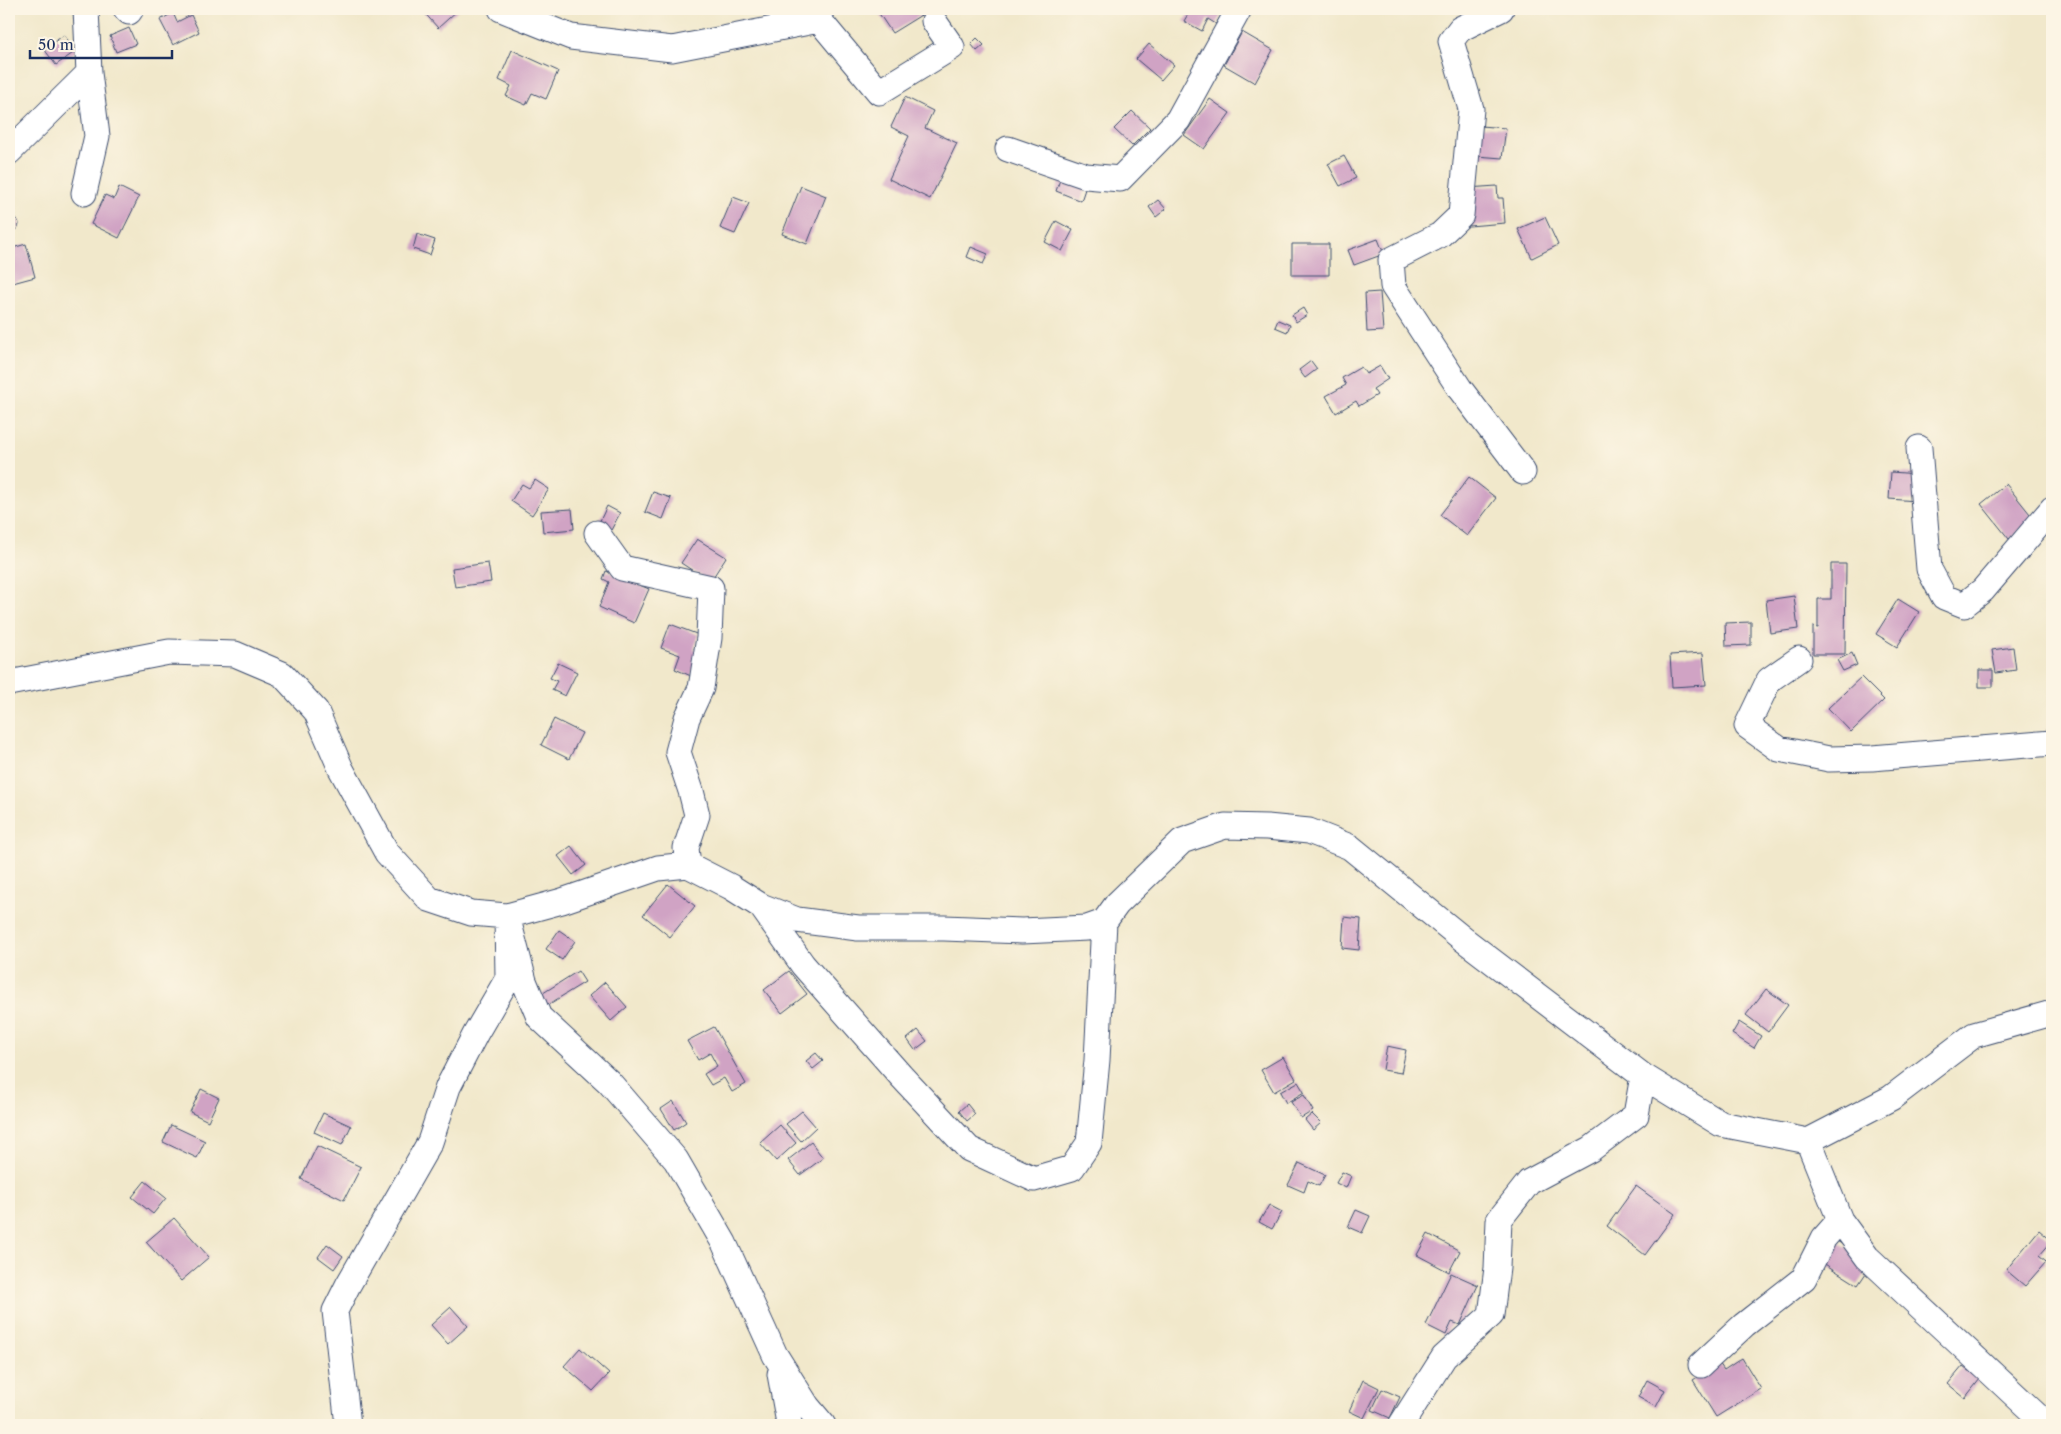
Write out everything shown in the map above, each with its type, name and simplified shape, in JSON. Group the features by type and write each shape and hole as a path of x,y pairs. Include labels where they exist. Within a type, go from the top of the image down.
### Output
{"street":[{"path":"84,193 96,136 89,73 86,9"},
{"path":"126,9 129,12 131,9"},
{"path":"501,9 571,37 672,49 820,20 879,92 952,47 934,21"},
{"path":"1008,149 1086,176 1120,179 1178,120 1239,9"},
{"path":"1501,9 1460,29 1451,41 1471,109 1461,215 1440,235 1391,260 1393,286 1460,389 1523,472"},
{"path":"9,152 89,73"},
{"path":"1919,448 1929,569 1944,597 1964,605 1983,590 2052,509"},
{"path":"597,533 622,568 710,588 709,638 702,688 687,718 678,752 691,790 696,815 686,848 688,865"},
{"path":"9,682 169,652 235,654 282,674 316,711 341,769 387,852 429,899 471,913 507,916 562,901 658,868 688,865 761,906 797,920 858,928 944,928 1022,931 1087,928 1104,922"},
{"path":"1799,659 1769,680 1748,726 1779,749 1829,759 1864,758 2052,743"},
{"path":"761,906 802,965 969,1149 1034,1179 1072,1168 1089,1143 1097,1060 1104,922 1117,904 1182,841 1225,826 1309,831 1350,847 1463,939 1643,1076 1721,1124 1808,1141 1891,1098 1974,1035 2052,1013"},
{"path":"507,916 524,981 539,1017 609,1082 676,1160 724,1243 775,1355 807,1406 823,1425"},
{"path":"348,1425 335,1311 430,1142 448,1087 476,1033 508,978 507,916"},
{"path":"1401,1425 1444,1357 1491,1315 1497,1268 1499,1220 1529,1182 1591,1149 1636,1115 1643,1076"},
{"path":"1808,1141 1840,1220 1867,1257 2047,1425"},
{"path":"1702,1365 1744,1325 1804,1278 1824,1238 1840,1220"},
{"path":"775,1355 786,1403 789,1423 787,1425"}],"building":[{"path":"421,9 459,9 438,28"},
{"path":"876,9 931,9 892,33"},
{"path":"1191,9 1225,9 1216,24 1208,19 1202,31 1184,21"},
{"path":"173,13 177,22 191,15 199,32 173,45 160,20"},
{"path":"129,28 136,44 116,52 110,36"},
{"path":"1242,32 1273,50 1255,83 1224,65"},
{"path":"64,35 76,51 56,65 44,49"},
{"path":"977,38 984,45 977,51 971,44"},
{"path":"1149,44 1174,65 1161,80 1136,59"},
{"path":"512,50 558,71 546,99 532,93 526,105 506,96 511,86 499,80"},
{"path":"905,97 933,111 925,128 957,143 930,199 889,179 909,136 891,127"},
{"path":"1210,99 1230,113 1204,149 1184,135"},
{"path":"1132,111 1150,128 1132,146 1114,129"},
{"path":"1480,126 1506,128 1502,158 1477,156"},
{"path":"1344,156 1356,178 1340,186 1328,164"},
{"path":"1062,174 1087,183 1081,201 1056,191"},
{"path":"801,186 826,196 807,244 782,234"},
{"path":"1497,186 1498,198 1503,198 1505,223 1469,226 1467,188"},
{"path":"119,187 139,197 119,238 91,224 105,195 114,199"},
{"path":"733,197 749,203 735,234 720,228"},
{"path":"1158,200 1166,209 1156,217 1149,207"},
{"path":"1545,217 1558,245 1532,258 1518,229"},
{"path":"11,218 15,218 19,224 15,230 11,230 7,226 7,222"},
{"path":"1056,221 1073,230 1062,251 1045,242"},
{"path":"417,234 435,240 430,255 413,249"},
{"path":"1378,239 1384,254 1354,265 1348,250"},
{"path":"26,244 35,277 9,284 9,249"},
{"path":"1292,244 1329,244 1329,275 1292,275"},
{"path":"971,247 988,254 983,264 967,257"},
{"path":"1380,292 1383,331 1367,332 1365,293"},
{"path":"1303,308 1307,315 1296,322 1292,315"},
{"path":"1278,320 1290,325 1287,332 1275,327"},
{"path":"1311,361 1317,369 1305,378 1299,370"},
{"path":"1380,366 1388,379 1373,389 1377,395 1359,406 1356,401 1336,413 1326,396 1346,385 1342,378 1361,367 1366,374"},
{"path":"1891,472 1918,474 1917,501 1889,499"},
{"path":"1469,477 1496,498 1467,536 1440,515"},
{"path":"535,480 549,489 532,515 511,501 522,484 529,488"},
{"path":"2006,484 2034,519 2009,539 1981,504"},
{"path":"653,492 671,498 663,519 645,512"},
{"path":"607,506 620,513 609,534 597,527"},
{"path":"572,509 574,529 543,532 541,511"},
{"path":"697,539 726,557 710,582 681,563"},
{"path":"488,563 491,582 455,587 452,568"},
{"path":"1831,564 1846,564 1845,654 1813,654 1813,627 1818,628 1818,599 1831,599"},
{"path":"606,571 649,589 634,623 599,607 609,582 603,579"},
{"path":"1794,596 1798,629 1770,633 1766,600"},
{"path":"1898,599 1919,612 1897,647 1876,634"},
{"path":"1751,622 1751,645 1726,646 1725,623"},
{"path":"670,624 699,635 694,649 700,651 691,676 675,669 680,655 661,648"},
{"path":"2013,647 2016,670 1996,673 1992,650"},
{"path":"1703,653 1706,685 1672,687 1670,655"},
{"path":"1852,653 1857,665 1843,671 1837,660"},
{"path":"558,663 577,672 565,696 552,690 557,681 550,678"},
{"path":"1979,670 1993,670 1993,687 1979,687"},
{"path":"1861,677 1884,700 1851,732 1828,708"},
{"path":"554,719 582,733 569,759 541,745"},
{"path":"571,846 586,865 573,875 558,856"},
{"path":"668,884 695,906 670,937 643,915"},
{"path":"1344,917 1361,919 1359,950 1342,948"},
{"path":"559,930 575,941 562,960 546,949"},
{"path":"578,971 585,982 546,1006 540,995"},
{"path":"789,971 807,994 782,1013 764,990"},
{"path":"605,982 627,1007 611,1021 589,996"},
{"path":"1766,989 1788,1005 1768,1032 1746,1015"},
{"path":"1739,1022 1761,1036 1754,1048 1732,1034"},
{"path":"714,1027 746,1084 732,1092 724,1078 711,1085 704,1074 717,1066 710,1053 698,1060 687,1041"},
{"path":"918,1030 927,1041 915,1050 907,1039"},
{"path":"1387,1046 1406,1050 1401,1073 1383,1070"},
{"path":"816,1053 823,1061 813,1069 806,1061"},
{"path":"1283,1057 1296,1079 1274,1092 1261,1070"},
{"path":"1298,1082 1304,1092 1286,1103 1280,1092"},
{"path":"201,1089 219,1098 208,1121 190,1112"},
{"path":"1304,1095 1313,1111 1301,1118 1291,1102"},
{"path":"673,1101 686,1122 674,1130 661,1109"},
{"path":"967,1104 975,1114 967,1121 959,1111"},
{"path":"802,1111 816,1127 801,1141 786,1124"},
{"path":"323,1113 351,1126 342,1145 314,1132"},
{"path":"1312,1114 1321,1123 1313,1130 1305,1120"},
{"path":"171,1125 205,1141 197,1158 163,1142"},
{"path":"780,1125 796,1143 776,1161 760,1143"},
{"path":"811,1142 823,1158 800,1175 788,1160"},
{"path":"317,1146 361,1167 344,1200 301,1179"},
{"path":"1299,1163 1325,1175 1319,1186 1308,1181 1304,1192 1288,1185"},
{"path":"1342,1172 1351,1176 1346,1188 1336,1183"},
{"path":"145,1181 166,1198 153,1214 132,1197"},
{"path":"1636,1186 1675,1214 1645,1255 1607,1226"},
{"path":"1269,1205 1282,1212 1272,1229 1259,1222"},
{"path":"1356,1210 1370,1216 1362,1233 1348,1227"},
{"path":"174,1218 209,1257 181,1281 146,1242"},
{"path":"2039,1230 2052,1241 2039,1256 2046,1262 2025,1286 2006,1270"},
{"path":"1428,1234 1460,1251 1449,1272 1417,1255"},
{"path":"1834,1239 1872,1264 1858,1285 1820,1261"},
{"path":"327,1244 343,1256 334,1269 318,1257"},
{"path":"1451,1273 1478,1285 1460,1325 1452,1322 1446,1335 1426,1325"},
{"path":"451,1307 468,1326 448,1344 431,1325"},
{"path":"580,1348 609,1374 593,1391 564,1366"},
{"path":"1742,1358 1761,1389 1716,1417 1693,1380 1719,1363 1724,1370"},
{"path":"1963,1366 1980,1379 1965,1398 1948,1384"},
{"path":"1363,1380 1379,1388 1364,1418 1349,1411"},
{"path":"1647,1380 1665,1390 1656,1407 1638,1397"},
{"path":"1382,1389 1400,1397 1390,1418 1372,1410"},
{"path":"202,1419 216,1425 199,1425"}]}
